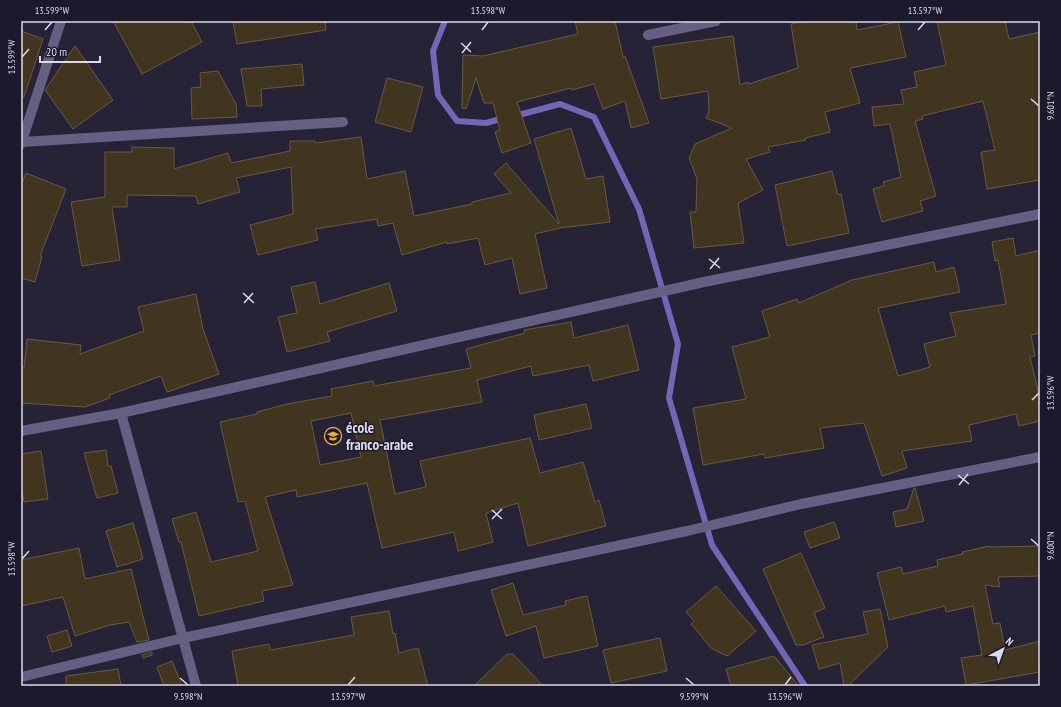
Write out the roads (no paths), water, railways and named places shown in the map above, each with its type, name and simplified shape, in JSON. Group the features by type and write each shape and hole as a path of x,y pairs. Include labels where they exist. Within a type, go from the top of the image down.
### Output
{"street":[{"path":"61,21 21,143 343,122"},
{"path":"648,35 716,21"},
{"path":"21,431 121,413 704,282 1040,214"},
{"path":"121,413 196,686"},
{"path":"21,676 183,638 687,532 801,504 1040,457"}],"waterway":[{"path":"445,21 433,51 438,95 457,121 486,123 504,118"},
{"path":"515,116 560,104 594,117 639,209 678,344 669,398 712,545 805,686"}],"place":[{"name":"école franco-arabe","path":"333,436"}]}
